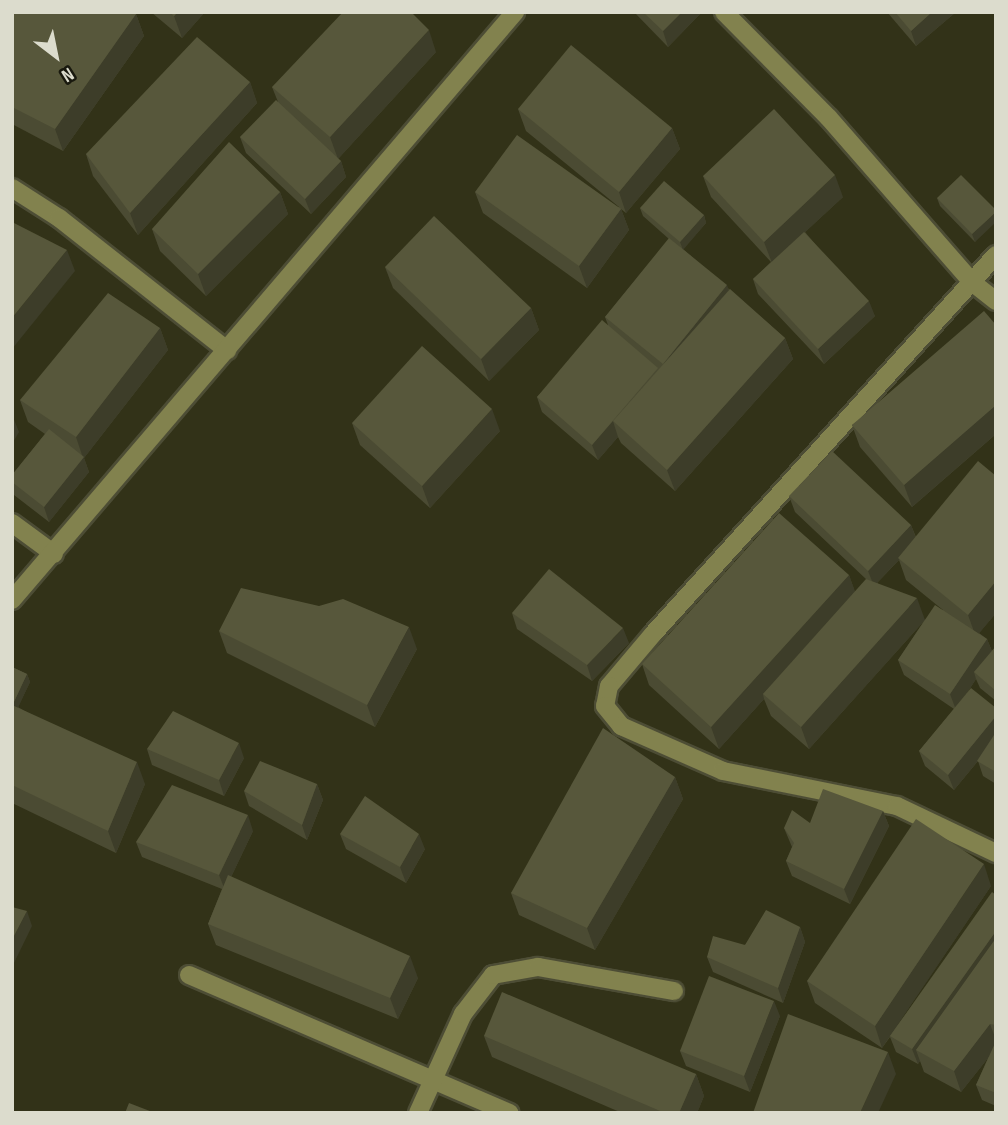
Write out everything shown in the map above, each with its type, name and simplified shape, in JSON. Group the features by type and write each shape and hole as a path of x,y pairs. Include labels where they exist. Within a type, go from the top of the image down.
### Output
{"street":[{"path":"724,12 828,117 972,283 996,301"},
{"path":"12,600 54,554 509,14"},
{"path":"12,188 59,218 227,350"},
{"path":"996,255 793,475 653,634 609,686 605,706 621,726 723,771 897,806 996,853"},
{"path":"12,523 54,554"},
{"path":"418,1113 463,1014 493,975 538,967 674,991"},
{"path":"189,975 510,1113"}],"building":[{"path":"12,12 136,14 55,129 12,107"},
{"path":"343,12 411,12 429,30 330,137 272,87"},
{"path":"643,12 682,12 663,31"},
{"path":"895,12 932,12 911,31"},
{"path":"197,37 250,82 130,213 86,154"},
{"path":"571,45 672,128 619,192 518,109"},
{"path":"276,100 341,161 305,199 240,137"},
{"path":"774,109 835,175 764,242 703,176"},
{"path":"517,135 621,209 579,266 475,192"},
{"path":"229,142 280,192 198,274 152,229"},
{"path":"961,175 996,210 972,234 937,198"},
{"path":"664,181 704,215 680,242 640,208"},
{"path":"434,216 531,308 481,359 385,267"},
{"path":"12,222 67,250 12,318"},
{"path":"804,232 869,301 818,349 753,279"},
{"path":"669,238 727,285 663,364 605,317"},
{"path":"730,289 785,338 667,470 613,421"},
{"path":"108,293 160,328 76,437 20,400"},
{"path":"984,311 996,325 996,405 904,485 852,425"},
{"path":"602,320 658,368 592,445 537,397"},
{"path":"422,346 492,409 422,486 352,423"},
{"path":"49,429 84,457 44,507 12,482 12,475"},
{"path":"832,451 911,525 868,571 789,496"},
{"path":"978,461 996,476 996,581 968,615 898,558"},
{"path":"779,513 849,575 711,727 642,664"},
{"path":"549,569 623,628 587,665 512,613"},
{"path":"866,579 917,598 801,727 763,694"},
{"path":"241,588 319,606 343,599 409,627 367,705 219,631"},
{"path":"935,605 987,639 950,694 898,660"},
{"path":"996,646 996,691 974,672"},
{"path":"12,667 27,674 13,704 12,704"},
{"path":"971,688 996,708 996,716 948,775 919,751"},
{"path":"12,705 137,762 108,831 12,785"},
{"path":"173,711 239,743 219,780 147,749"},
{"path":"603,728 675,777 587,928 511,893"},
{"path":"996,732 996,772 977,761"},
{"path":"260,761 317,784 302,825 244,791"},
{"path":"172,785 248,815 219,875 136,842"},
{"path":"823,789 883,811 844,889 786,861 794,843 784,828 792,810 810,823"},
{"path":"365,796 419,834 400,867 340,834"},
{"path":"916,819 984,864 875,1026 807,981"},
{"path":"228,875 410,956 390,998 208,924"},
{"path":"992,892 996,895 996,931 912,1049 890,1036"},
{"path":"12,907 27,911 12,940"},
{"path":"766,910 800,927 778,988 707,957 713,936 745,945"},
{"path":"996,938 996,1025 990,1024 954,1071 916,1050"},
{"path":"709,976 774,1001 744,1076 680,1051"},
{"path":"502,992 696,1074 679,1113 665,1113 484,1036"},
{"path":"788,1014 888,1052 860,1113 753,1113"},
{"path":"996,1041 996,1093 976,1085"},
{"path":"129,1103 155,1113 125,1113"}]}
